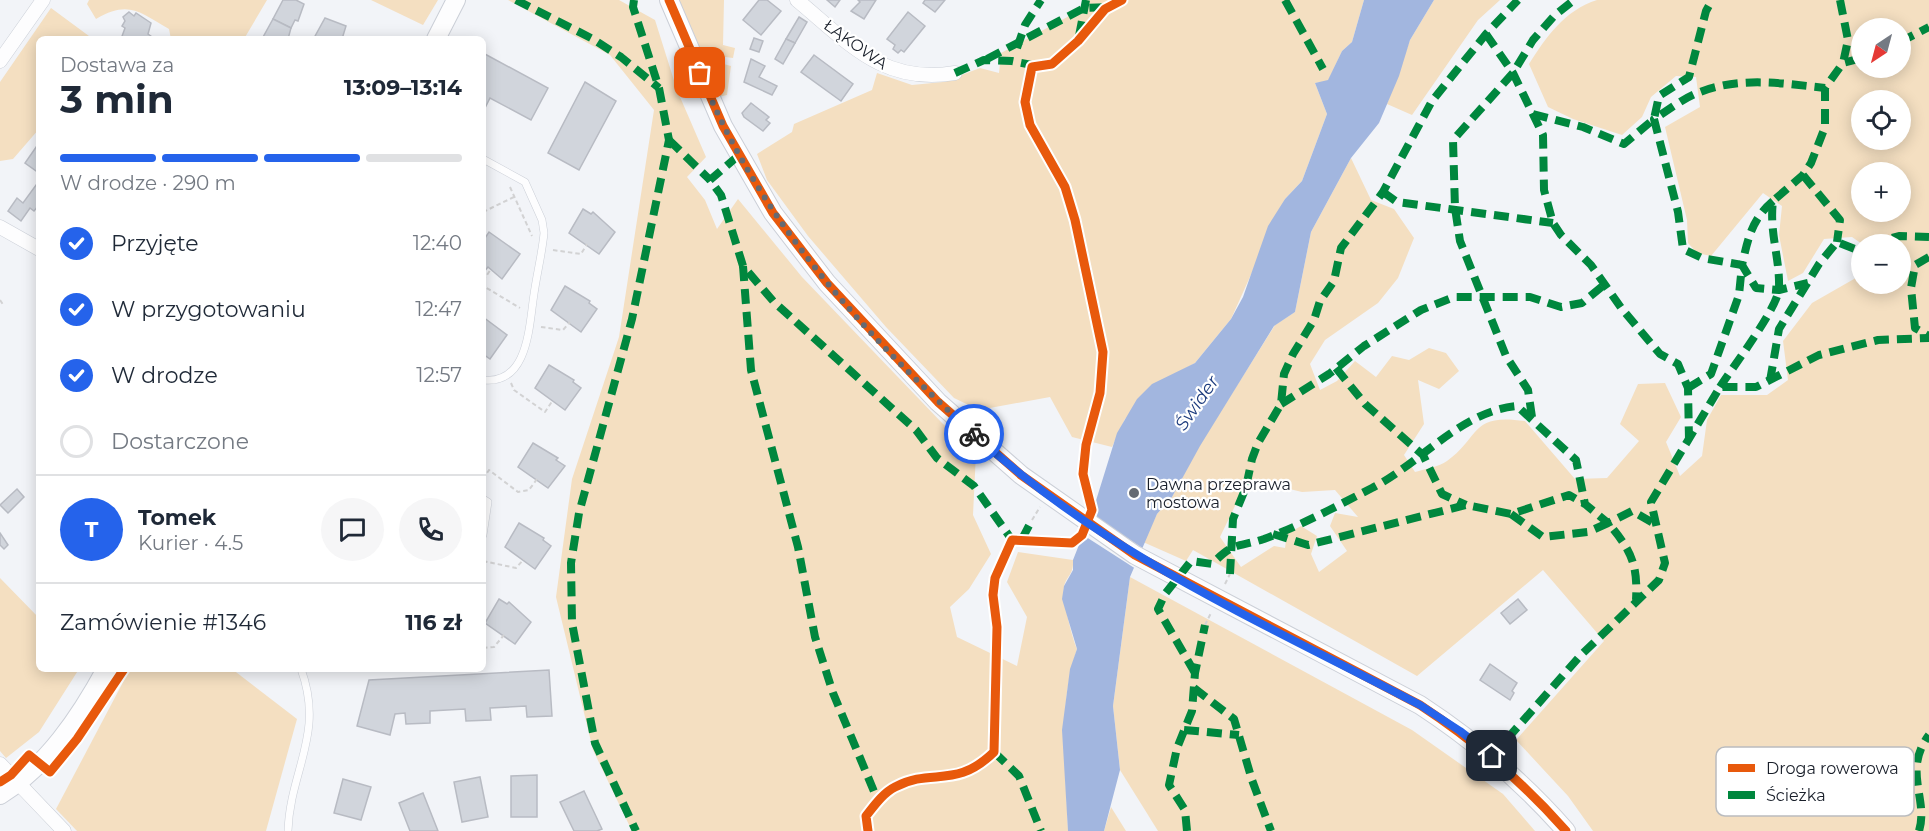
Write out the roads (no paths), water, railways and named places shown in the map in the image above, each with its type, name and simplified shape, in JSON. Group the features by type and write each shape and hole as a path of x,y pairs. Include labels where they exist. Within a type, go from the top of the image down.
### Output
{"street":[{"path":"0,61 43,0"},
{"path":"438,36 456,0"},
{"path":"669,0 712,105 753,182 798,248 853,312 938,402 1021,475 1135,555 1420,705 1460,731 1518,780 1566,831"},
{"name":"ŁĄKOWA","path":"798,0 859,51 885,68 930,77 955,73"},
{"path":"0,228 36,247"},
{"path":"0,795 19,784 41,764 92,694 104,672"},
{"path":"0,764 64,831"}],"lane":[{"path":"486,161 525,182 542,220 544,233 526,348 506,375 495,380 486,380"},
{"path":"486,501 488,502 486,515"},
{"path":"288,831 288,819 308,743 310,721 308,689 302,672"}],"water":[{"name":"Świder","path":"1364,0 1434,0 1410,40 1399,76 1379,123 1351,158 1311,232 1295,312 1274,326 1200,446 1172,497 1157,514 1130,577 1113,706 1120,770 1104,831 1068,831 1062,730 1070,669 1077,649 1062,599 1064,586 1073,570 1073,560 1094,507 1117,433 1137,399 1152,384 1195,363 1231,319 1243,297 1268,226 1285,199 1302,181 1327,114 1315,83 1328,80 1342,51 1352,42"}],"place":[{"name":"Dawna przeprawa mostowa","path":"1134,493"}]}
